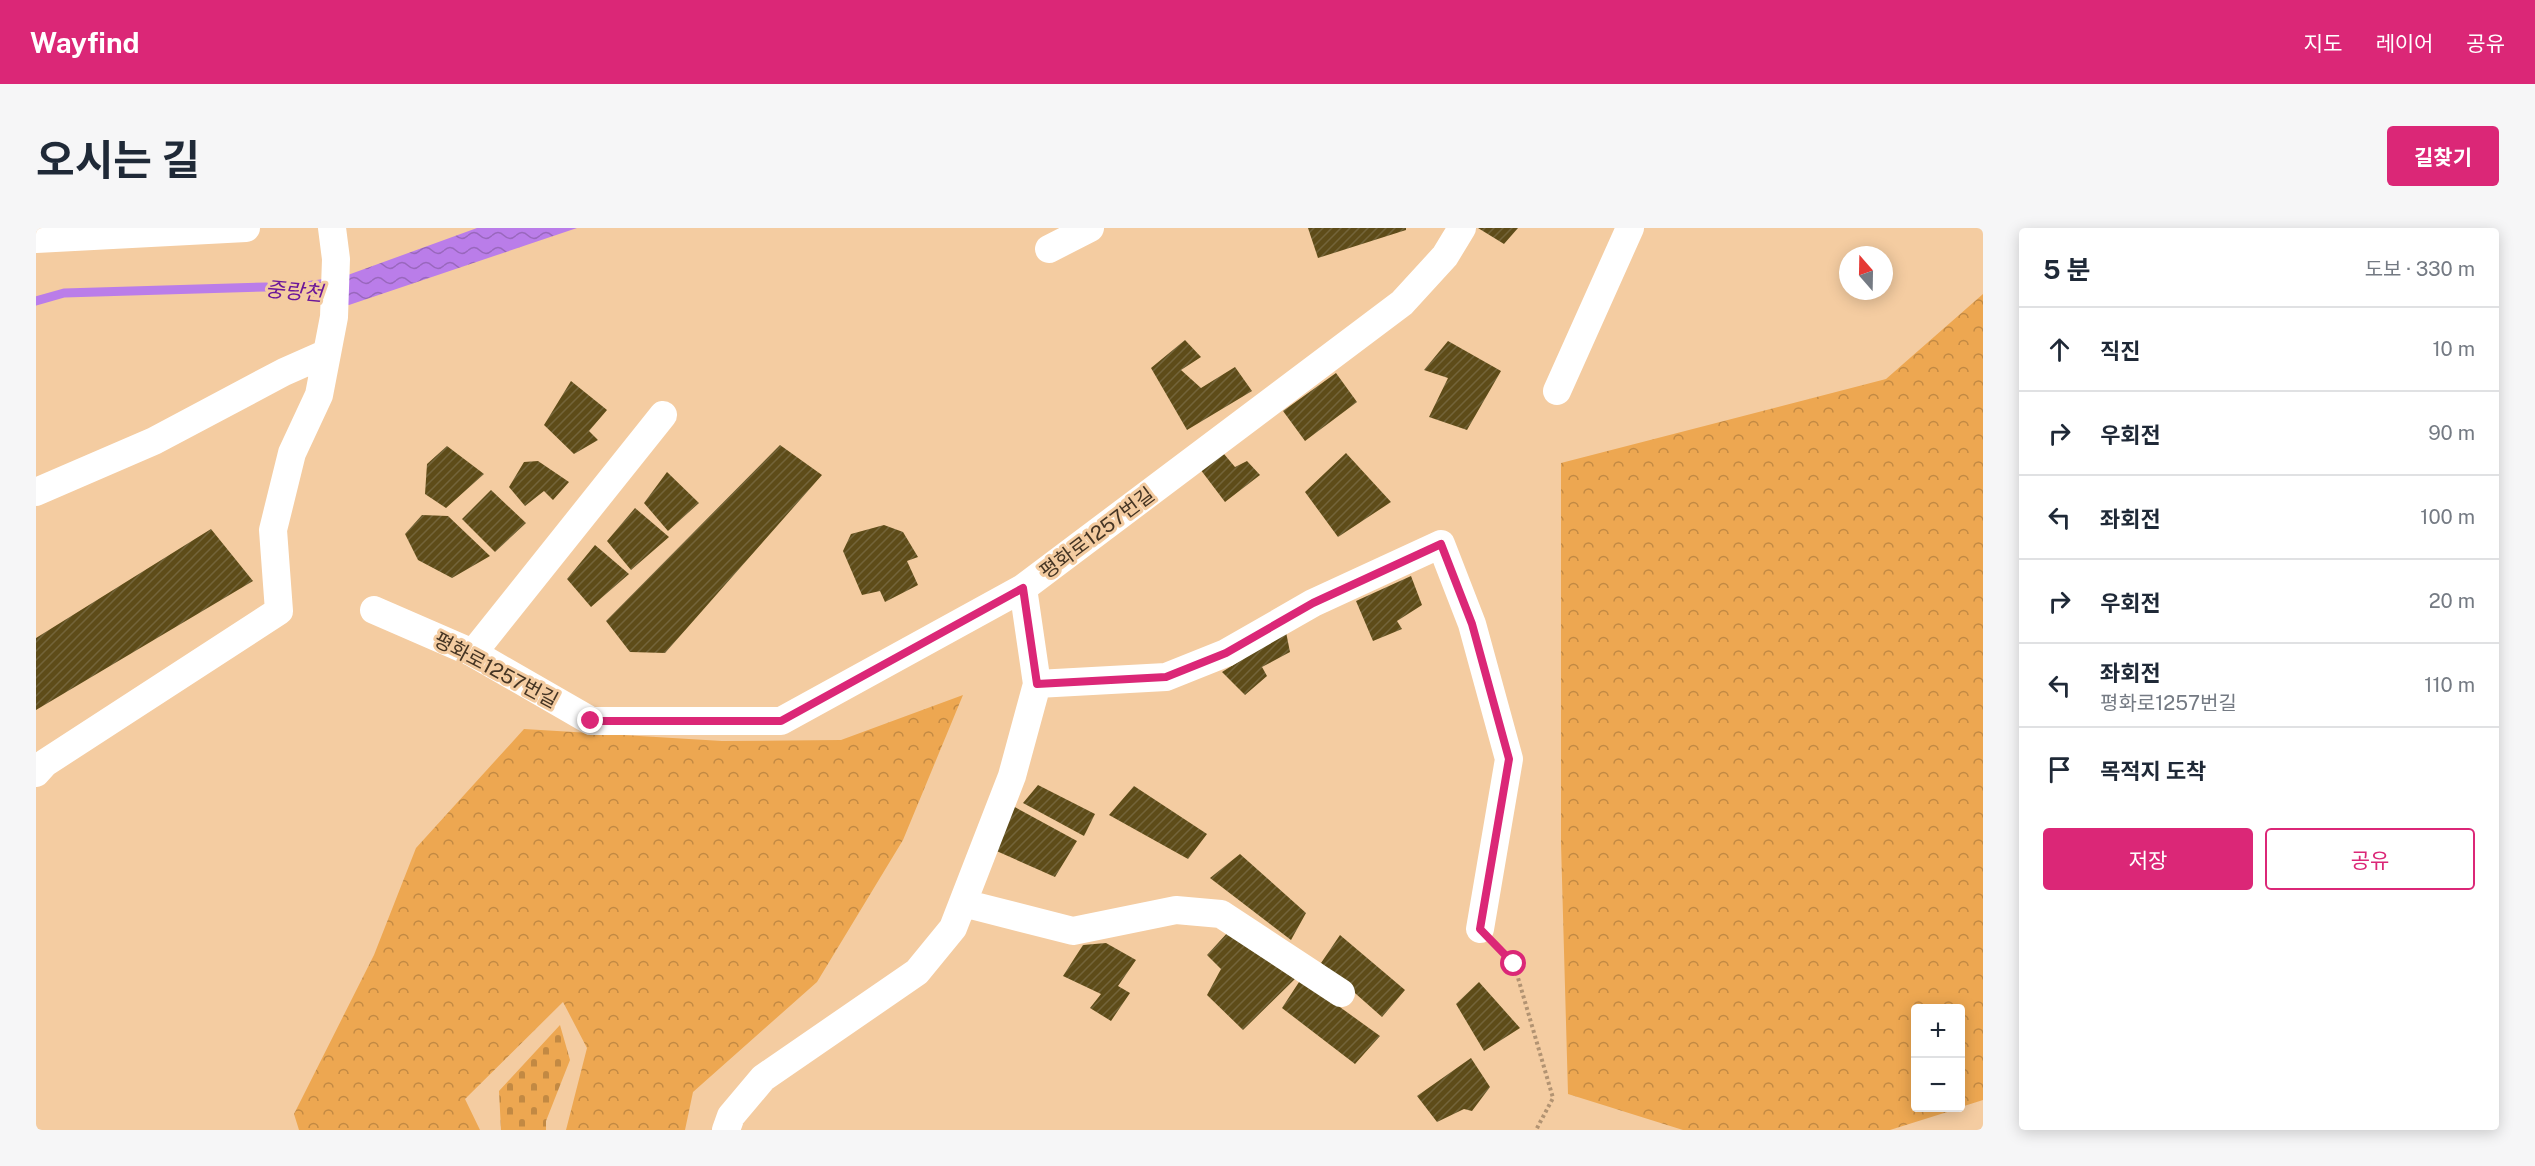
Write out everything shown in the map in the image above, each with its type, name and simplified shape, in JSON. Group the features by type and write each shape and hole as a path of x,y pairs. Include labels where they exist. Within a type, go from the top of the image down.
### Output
{"street":[{"path":"36,239 246,228"},
{"path":"36,773 45,763 279,611 273,530 292,453 319,395 334,317 336,259 332,228"},
{"path":"1049,249 1090,228"},
{"name":"평화로1257번길","path":"374,610 473,653 591,721 781,721 1023,588 1402,303 1445,256 1462,228"},
{"path":"1557,391 1630,228"},
{"path":"36,492 154,441 284,372 327,353"},
{"path":"473,653 663,414"},
{"path":"1037,684 1166,677 1226,653 1313,603 1441,544 1472,624 1509,759 1480,929"},
{"path":"726,1130 731,1116 763,1078 917,972 953,928 1012,777 1037,684 1023,588"},
{"path":"963,903 1073,931 1176,910 1221,914 1341,993"}],"path":[{"path":"1480,929 1514,964 1553,1098 1536,1130"}],"green space":[{"path":"1983,294 1983,1100 1965,1106 1965,1004 1911,1004 1911,1112 1947,1112 1890,1130 1683,1130 1568,1094 1561,844 1561,463 1886,379"},
{"path":"963,695 903,840 817,982 693,1092 685,1130 566,1130 587,1048 563,1002 465,1099 480,1130 299,1130 294,1114 374,955 416,848 524,729 722,741 841,740"},
{"path":"560,1025 570,1060 546,1121 546,1130 501,1130 499,1091"}],"water":[{"name":"중랑천","path":"477,228 577,228 349,305 266,287 345,276"}],"building":[{"path":"1308,228 1406,228 1406,230 1318,258"},
{"path":"1478,228 1518,228 1504,244"},
{"path":"1185,340 1201,357 1181,370 1201,388 1235,367 1252,391 1187,430 1151,368"},
{"path":"1448,341 1501,371 1467,430 1429,417 1448,378 1424,370"},
{"path":"1336,373 1357,402 1305,441 1283,411"},
{"path":"571,381 607,410 589,431 598,440 574,454 544,425"},
{"path":"780,445 822,475 665,653 630,652 606,621"},
{"path":"447,446 484,474 446,508 425,494 427,464"},
{"path":"1346,453 1391,502 1338,537 1305,492"},
{"path":"1224,454 1235,467 1247,461 1260,475 1225,502 1197,465"},
{"path":"538,461 569,482 553,500 544,491 525,506 509,487 524,462"},
{"path":"667,472 699,503 668,531 644,503"},
{"path":"491,490 526,523 495,552 462,519"},
{"path":"635,508 669,537 631,570 607,541"},
{"path":"422,515 448,516 490,556 452,578 418,560 405,534"},
{"path":"884,525 903,532 918,557 907,561 918,585 885,602 880,591 862,595 843,551 851,534"},
{"path":"211,529 253,581 36,710 36,638"},
{"path":"595,545 629,574 591,607 567,579"},
{"path":"1411,576 1422,605 1397,621 1402,629 1373,641 1356,601"},
{"path":"1286,632 1290,652 1262,667 1267,676 1245,695 1222,672"},
{"path":"1038,785 1095,814 1084,836 1023,803"},
{"path":"1134,786 1207,834 1188,859 1109,815"},
{"path":"1011,805 1077,841 1055,877 992,849"},
{"path":"1240,854 1306,913 1291,940 1210,878"},
{"path":"1229,931 1301,973 1243,1030 1207,995 1221,969 1207,955"},
{"path":"1340,935 1405,990 1382,1017 1321,963"},
{"path":"1106,943 1136,960 1118,986 1130,993 1111,1021 1090,1008 1101,994 1063,976 1083,945"},
{"path":"1301,979 1380,1036 1355,1064 1282,1008"},
{"path":"1479,982 1520,1028 1484,1051 1456,1004"},
{"path":"1471,1058 1490,1087 1472,1111 1464,1109 1437,1122 1417,1096"}],"waterway":[{"name":"중랑천","path":"36,301 64,293 266,287"}],"route":[{"path":"591,721 781,721 1023,588 1037,684 1166,677 1226,653 1313,603 1441,544 1472,624 1509,759 1480,929 1514,964"}]}
